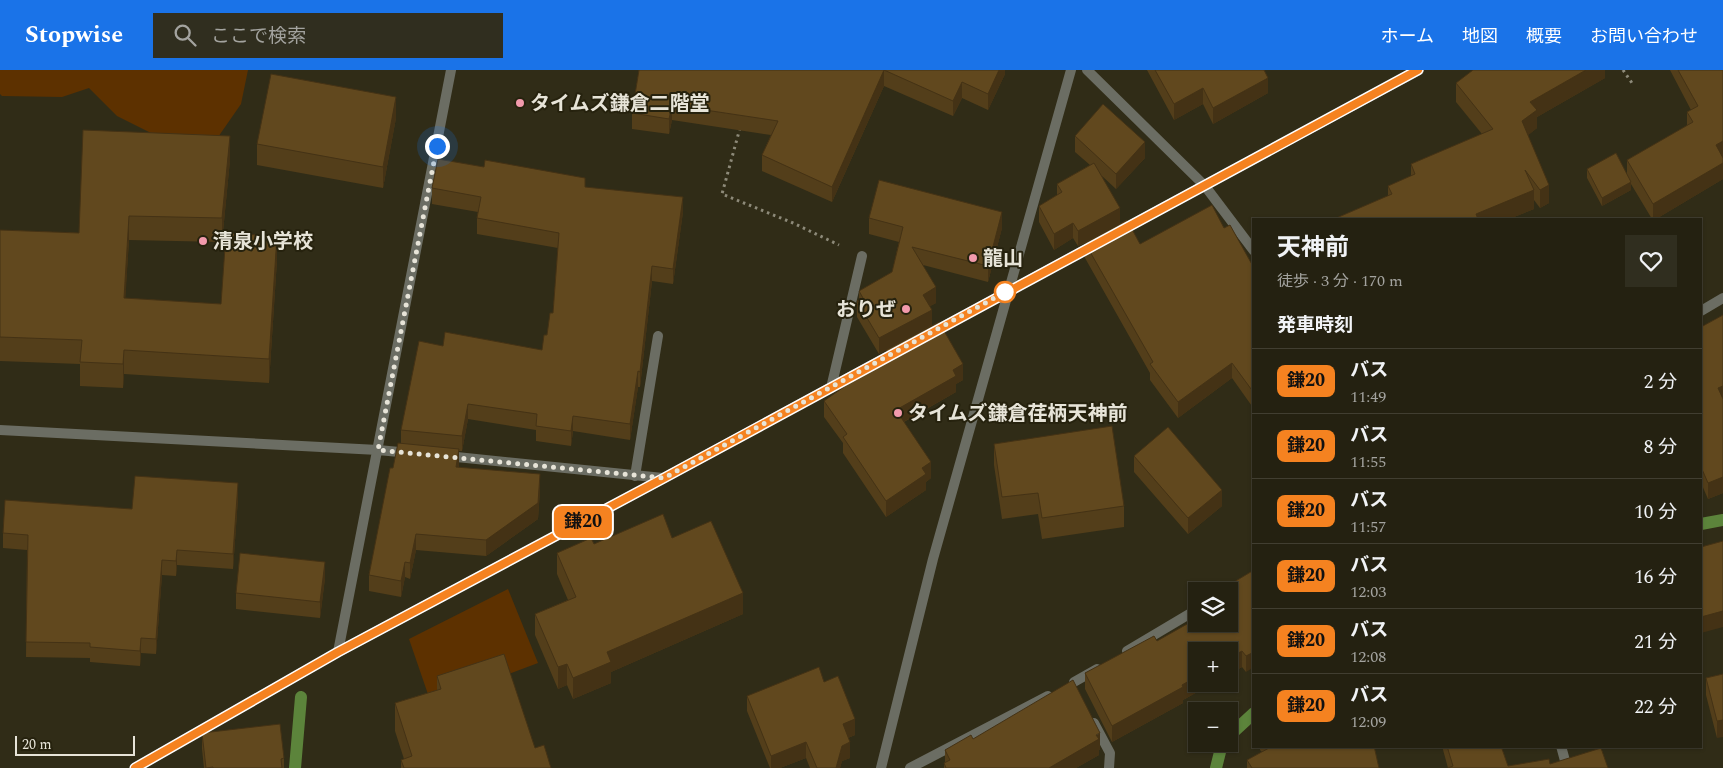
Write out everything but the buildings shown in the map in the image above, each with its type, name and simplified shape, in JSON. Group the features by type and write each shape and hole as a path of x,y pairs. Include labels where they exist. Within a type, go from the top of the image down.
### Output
{"street":[{"path":"338,652 451,70"},
{"path":"881,768 933,560 1071,70"},
{"path":"1087,70 1205,186 1252,248"},
{"path":"924,336 1418,70"},
{"path":"831,388 862,256"},
{"path":"1702,310 1723,298"},
{"path":"636,476 658,336"},
{"path":"135,768 338,652 907,346"},
{"path":"0,430 378,450 417,454"},
{"path":"437,456 664,478"},
{"path":"1238,586 1252,578"},
{"path":"910,768 1069,688 1188,615"},
{"path":"1092,718 1110,753 1109,768"},
{"path":"1562,748 1567,768"}],"path":[{"path":"1623,70 1634,86"},
{"path":"742,122 722,194 793,223 862,256"}],"shaded area":[{"path":"0,70 248,70 241,104 216,140 165,140 117,116 89,88 62,97 2,96 0,94"},
{"path":"508,589 538,663 431,703 409,639"}],"waterway":[{"path":"1702,524 1723,520"},
{"path":"295,768 301,697"},
{"path":"1238,728 1252,715"},
{"path":"1216,768 1220,752"}],"bus line":[{"name":"鎌20","path":"135,768 338,652 1418,70"}],"place":[{"name":"タイムズ鎌倉二階堂","path":"520,103"},
{"name":"清泉小学校","path":"203,241"},
{"name":"龍山","path":"973,258"},
{"name":"おりぜ","path":"906,309"},
{"name":"タイムズ鎌倉荏柄天神前","path":"898,413"}],"route":[{"path":"437,146 378,450 664,478 1009,290 1005,292"}]}
